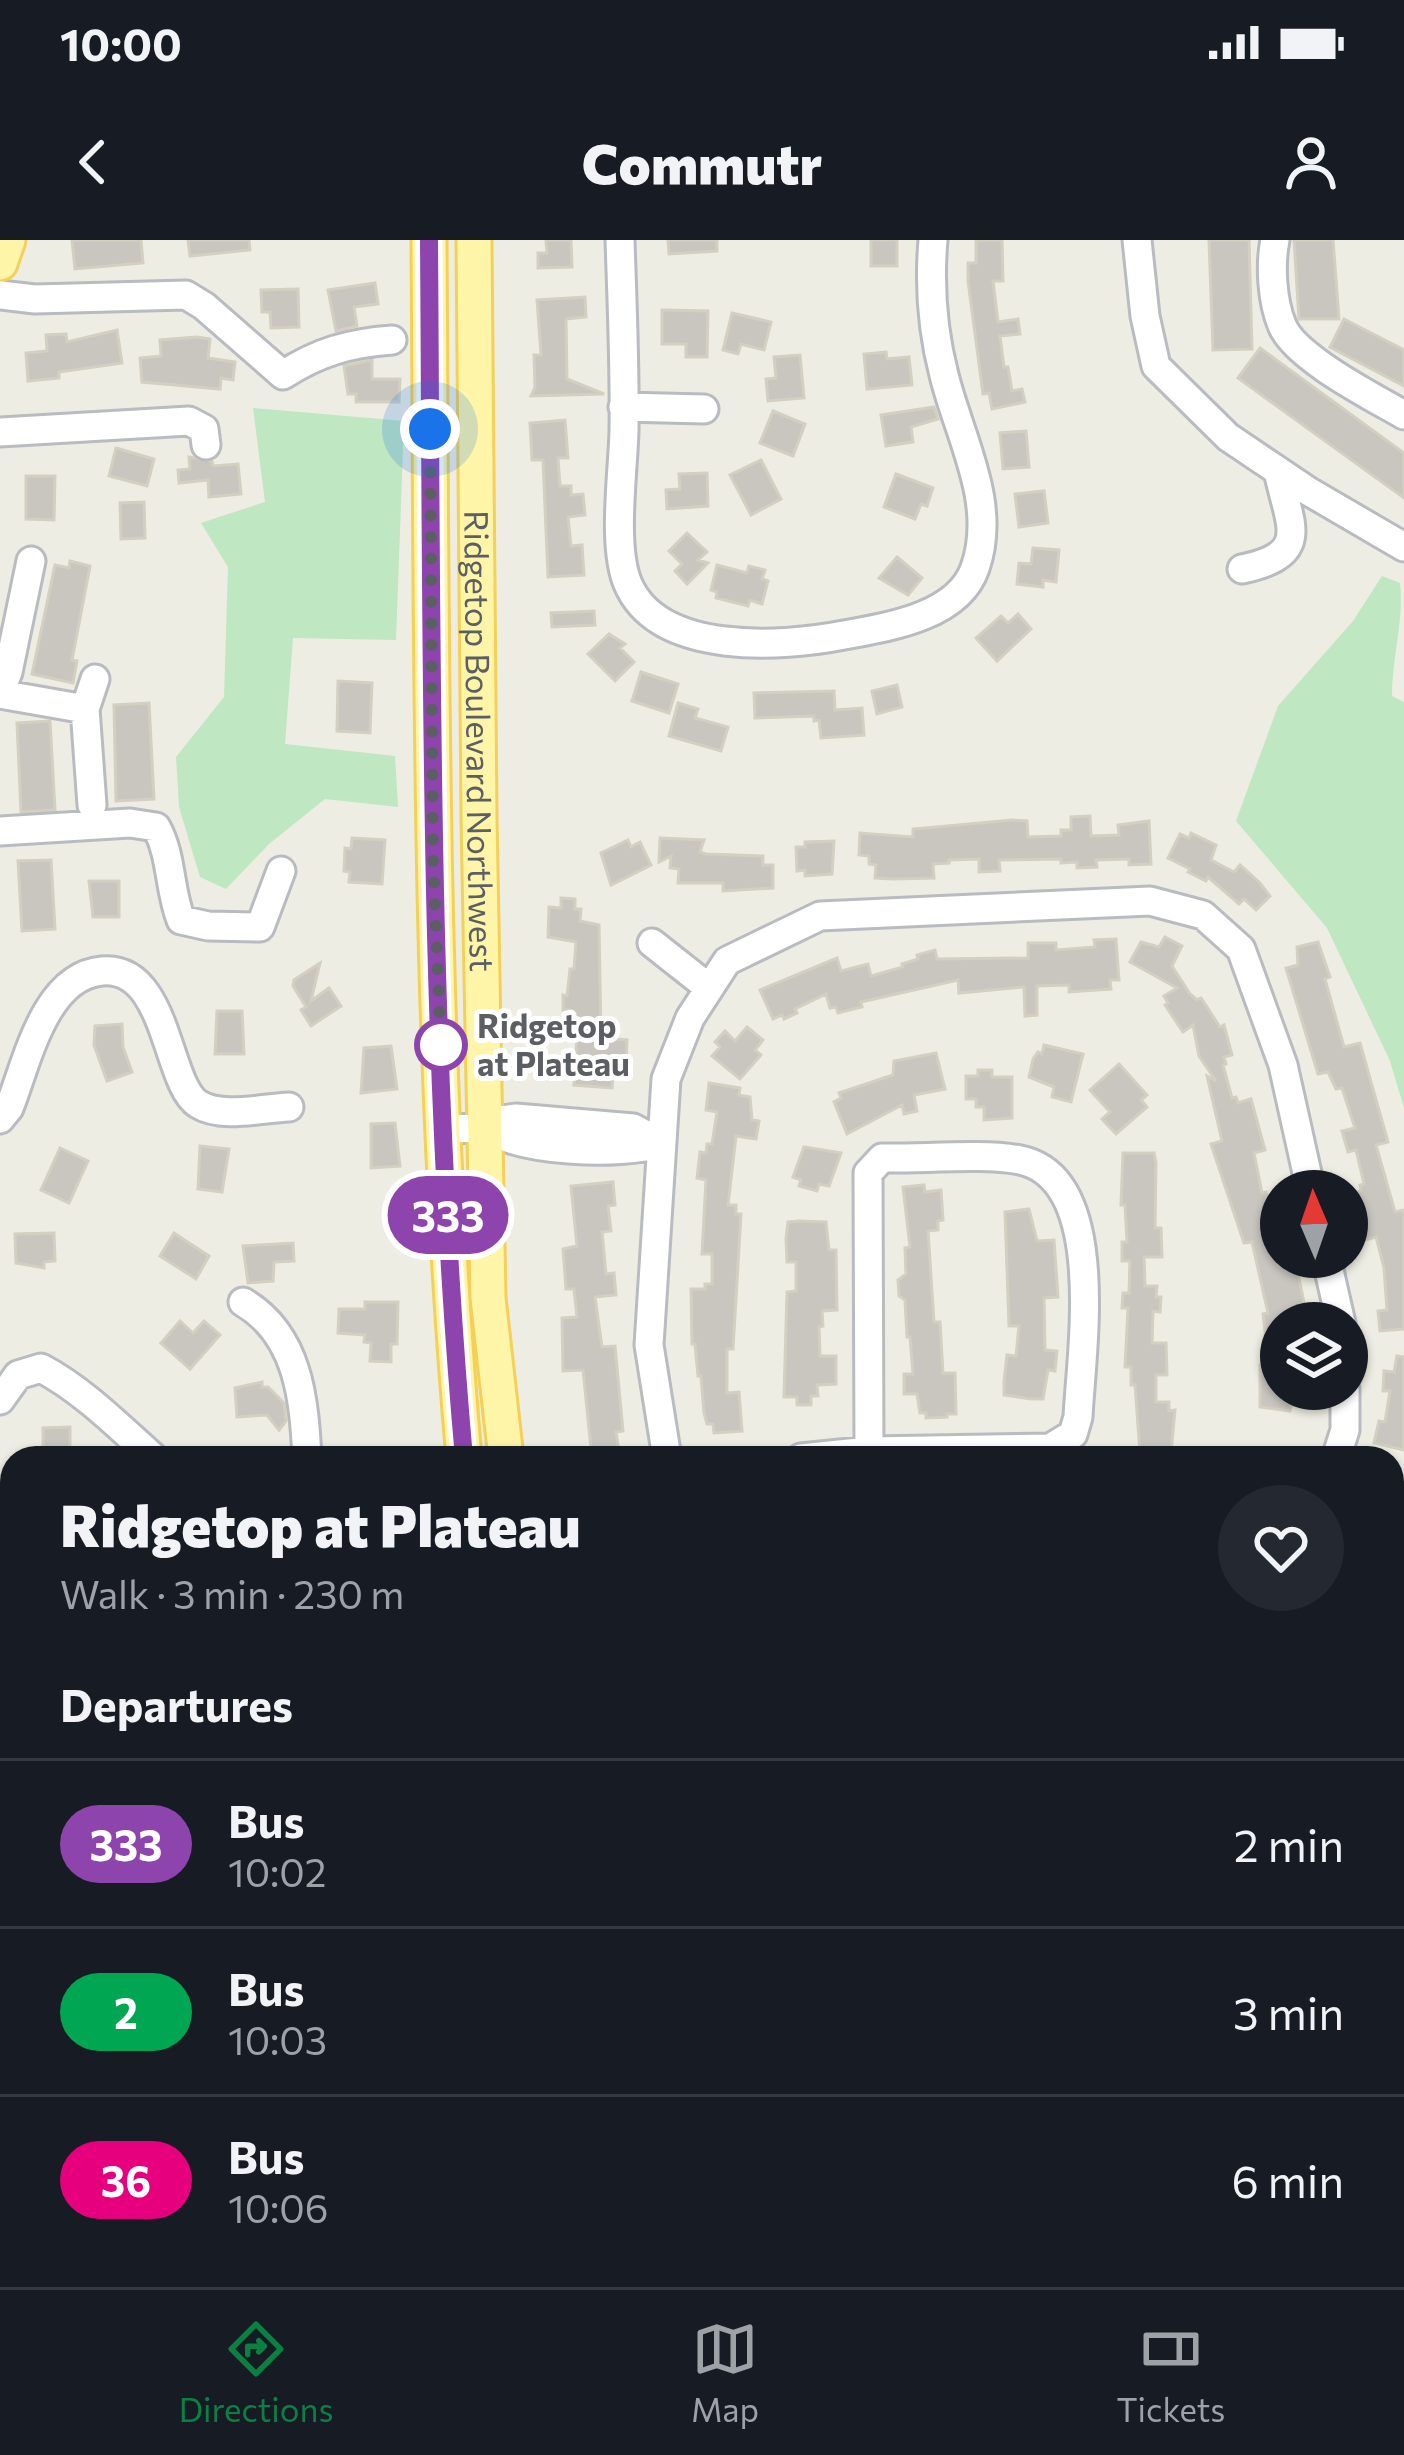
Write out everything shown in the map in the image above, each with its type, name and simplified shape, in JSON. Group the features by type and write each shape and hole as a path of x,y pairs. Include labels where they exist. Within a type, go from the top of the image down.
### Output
{"main road":[{"path":"0,263 8,240"},
{"name":"Ridgetop Boulevard Northwest","path":"429,240 433,860 450,1289 463,1446"},
{"name":"Ridgetop Boulevard Northwest","path":"474,240 488,1298 505,1446"},
{"path":"432,564 454,596 478,729"}],"street":[{"path":"620,240 621,501 628,584 654,614 675,628 733,643 822,639 887,626 950,602 967,586 982,524 975,476 955,419 932,321 933,240"},
{"path":"1136,240 1156,365 1228,437 1404,547"},
{"path":"1275,240 1273,273 1282,328 1310,356 1404,415"},
{"path":"0,295 35,299 186,295 283,375 314,355 356,343 392,340"},
{"path":"623,407 704,409"},
{"path":"0,432 189,421 204,429 206,445"},
{"path":"1241,569 1287,553 1292,538 1278,471"},
{"path":"31,561 0,693 86,709"},
{"path":"432,564 476,565"},
{"path":"92,805 86,709 95,679"},
{"path":"0,831 130,823 156,827 164,840 181,920 208,926 260,927 281,872"},
{"path":"665,1446 649,1345 666,1079 690,1018 727,961 820,916 1150,901 1203,915 1240,949 1283,1065 1307,1170"},
{"path":"652,943 709,988"},
{"path":"0,1119 64,988 87,974 108,970 134,980 152,1002 187,1094 199,1105 219,1111 289,1107"},
{"path":"445,1129 486,1128 514,1142 628,1151 661,1143"},
{"path":"869,1446 868,1173 882,1158 1021,1160 1061,1185 1085,1255 1078,1417 1073,1434 1054,1446"},
{"path":"243,1302 274,1329 287,1350 304,1404 306,1446"},
{"path":"0,1400 17,1375 41,1369 62,1379 141,1446"},
{"path":"1340,1446 1345,1410"}],"green space":[{"path":"253,408 404,421 396,640 293,638 285,744 395,756 398,807 325,799 269,844 226,889 200,877 179,807 176,757 224,697 228,567 201,523 265,502"},
{"path":"1382,576 1400,583 1401,598 1392,696 1404,702 1404,1108 1390,1061 1327,928 1236,821 1278,706 1353,621"}],"building":[{"path":"72,240 141,240 143,263 75,269"},
{"path":"188,240 249,240 250,250 190,256"},
{"path":"546,240 571,240 572,267 538,268 538,253 547,253"},
{"path":"668,240 717,240 717,251 669,254"},
{"path":"871,240 897,240 897,266 871,266"},
{"path":"976,240 1002,240 1003,281 993,281 998,322 1018,319 1020,334 1000,336 1012,391 1022,389 1025,402 992,409 989,393 983,394 968,281 968,263 976,263"},
{"path":"1209,240 1249,240 1252,349 1213,350"},
{"path":"1294,240 1333,240 1339,319 1299,319"},
{"path":"375,283 378,304 354,307 357,326 336,331 328,290"},
{"path":"298,289 299,327 271,328 270,312 262,312 261,290"},
{"path":"585,297 586,317 566,319 567,379 604,394 531,396 534,355 541,355 537,300"},
{"path":"662,310 708,311 707,357 686,357 686,344 662,344"},
{"path":"732,313 771,322 764,350 741,344 738,354 723,350"},
{"path":"1344,319 1404,350 1404,386 1330,347"},
{"path":"117,330 122,363 28,381 26,353 47,351 46,335 66,334 67,342"},
{"path":"210,339 208,358 235,362 233,380 221,378 220,389 142,382 140,358 161,356 160,340"},
{"path":"1260,348 1404,453 1404,498 1238,378"},
{"path":"886,352 887,359 909,357 912,385 867,389 864,354"},
{"path":"800,355 804,398 768,401 766,379 776,378 774,357"},
{"path":"372,360 372,379 400,379 399,402 356,402 356,394 348,394 344,366"},
{"path":"934,407 938,419 911,427 913,442 886,446 881,415"},
{"path":"773,411 805,424 793,456 760,443"},
{"path":"565,420 568,458 558,458 560,486 571,486 571,495 583,494 585,515 568,517 571,546 582,545 584,575 548,577 543,460 532,460 530,423"},
{"path":"1026,431 1029,467 1003,469 1000,433"},
{"path":"116,448 154,459 147,486 109,476"},
{"path":"189,457 212,461 213,466 238,464 241,494 209,497 208,480 179,483 178,470 190,469"},
{"path":"761,460 781,499 751,515 730,475"},
{"path":"707,473 708,506 667,509 666,490 680,489 679,474"},
{"path":"896,474 933,488 927,506 921,504 915,519 884,507"},
{"path":"26,476 55,476 54,520 26,519"},
{"path":"1044,491 1048,523 1019,527 1015,494"},
{"path":"144,502 145,538 121,539 120,503"},
{"path":"687,533 707,552 698,560 708,563 687,584 675,571 682,564 669,551"},
{"path":"1033,548 1059,550 1056,582 1043,580 1043,587 1017,584 1019,563 1031,564"},
{"path":"897,557 922,578 908,595 879,578"},
{"path":"70,561 90,566 72,660 77,661 73,683 32,674 55,565 69,568"},
{"path":"717,565 747,573 749,566 765,570 762,579 768,581 762,604 750,600 748,606 716,598 717,592 711,590"},
{"path":"594,611 595,625 552,627 551,613"},
{"path":"1018,614 1031,629 997,661 976,638 1001,616 1008,623"},
{"path":"609,634 625,644 620,648 634,662 615,681 588,654"},
{"path":"641,672 678,684 669,713 632,701"},
{"path":"338,681 372,683 370,733 337,731"},
{"path":"897,685 902,707 877,714 872,691"},
{"path":"834,691 835,710 862,708 864,735 821,738 814,716 755,718 754,693"},
{"path":"149,703 154,799 116,801 114,705"},
{"path":"678,703 698,709 695,718 728,727 721,751 669,736"},
{"path":"50,721 55,810 21,812 17,723"},
{"path":"1090,816 1091,836 1119,835 1118,825 1149,821 1151,864 1096,860 1097,867 1077,868 1077,862 1061,863 1061,859 999,860 1000,871 979,872 979,859 949,860 933,864 934,878 893,879 875,878 876,865 869,864 869,856 859,855 860,833 913,837 913,829 1012,820 1027,821 1028,837 1061,836 1061,830 1071,830 1071,817"},
{"path":"1191,833 1216,845 1211,860 1234,872 1240,865 1270,896 1256,910 1244,899 1239,904 1208,877 1206,881 1168,858 1180,834 1189,838"},
{"path":"352,838 385,840 382,884 349,882 350,872 344,871 345,848 351,849"},
{"path":"660,838 704,840 700,852 706,854 763,856 763,865 773,865 773,888 723,891 723,883 678,883 679,869 670,868 671,856 659,862"},
{"path":"628,840 631,847 640,842 651,865 611,885 601,853"},
{"path":"834,841 832,874 805,876 805,870 797,871 796,847"},
{"path":"51,860 55,929 22,931 18,861"},
{"path":"89,881 119,881 119,917 93,917"},
{"path":"561,898 575,899 575,909 581,909 580,921 599,925 601,1038 627,1040 626,1061 614,1060 612,1088 574,1085 578,1019 569,1019 569,1010 563,1010 563,995 567,996 570,969 574,969 576,942 548,937 549,907 561,908"},
{"path":"1165,937 1182,946 1172,966 1190,994 1201,998 1220,1027 1224,1025 1232,1055 1224,1057 1223,1065 1232,1098 1238,1103 1251,1099 1265,1150 1254,1153 1260,1183 1260,1278 1252,1242 1244,1243 1211,1144 1222,1141 1207,1076 1216,1081 1199,1056 1193,1025 1183,1032 1165,1005 1164,996 1177,988 1130,962 1141,942 1159,947"},
{"path":"1116,939 1119,980 1110,980 1111,989 1069,992 1069,985 1037,986 1037,1015 1025,1016 1024,987 959,993 958,980 861,1002 862,1007 838,1013 836,1007 830,1008 826,994 784,1019 782,1015 773,1019 760,990 837,958 841,971 868,964 871,976 903,967 918,959 917,955 935,950 937,959 1028,958 1028,943 1056,943 1056,950 1095,947 1094,940"},
{"path":"1318,942 1344,1047 1360,1043 1388,1142 1376,1145 1395,1212 1404,1210 1404,1329 1380,1331 1378,1311 1387,1310 1384,1268 1376,1237 1368,1239 1368,1170 1361,1170 1356,1150 1348,1152 1342,1131 1355,1128 1342,1088 1336,1089 1328,1072 1318,1074 1286,968 1298,965 1297,947"},
{"path":"320,963 311,1001 329,988 341,1006 311,1026 293,986 294,980"},
{"path":"217,1011 242,1011 244,1054 215,1054"},
{"path":"122,1024 123,1047 132,1072 107,1081 94,1045 95,1026"},
{"path":"747,1027 763,1040 755,1050 761,1055 740,1079 712,1056 720,1047 715,1042 725,1031 735,1041"},
{"path":"1044,1045 1083,1054 1071,1102 1052,1097 1054,1087 1029,1077 1033,1059 1038,1052 1042,1054"},
{"path":"391,1046 397,1089 361,1093 364,1048"},
{"path":"936,1053 945,1089 914,1095 917,1111 904,1114 902,1105 847,1134 834,1102 841,1098 839,1093 893,1075 894,1061"},
{"path":"1119,1064 1147,1095 1141,1100 1147,1107 1116,1134 1102,1119 1110,1112 1090,1090"},
{"path":"978,1070 992,1070 992,1077 1012,1077 1012,1118 984,1120 984,1107 976,1107 976,1099 966,1099 966,1076 978,1076"},
{"path":"709,1083 740,1088 739,1095 750,1097 752,1120 759,1121 756,1139 736,1136 728,1205 736,1205 736,1214 741,1214 727,1393 739,1392 742,1431 714,1433 704,1413 692,1344 691,1289 712,1284 712,1254 702,1254 706,1180 697,1178 700,1152 706,1153 707,1144 712,1144 717,1112 706,1110"},
{"path":"395,1123 400,1166 371,1168 371,1124"},
{"path":"200,1146 229,1149 222,1192 198,1189"},
{"path":"804,1147 841,1153 829,1186 819,1184 817,1191 799,1186 801,1180 793,1177"},
{"path":"60,1148 88,1161 69,1203 41,1190"},
{"path":"1123,1153 1154,1153 1155,1228 1161,1228 1162,1257 1144,1257 1145,1286 1157,1286 1156,1297 1161,1297 1160,1312 1153,1311 1152,1343 1166,1343 1167,1375 1156,1375 1156,1402 1169,1402 1169,1411 1175,1410 1172,1446 1139,1446 1135,1385 1131,1385 1131,1367 1125,1367 1128,1308 1122,1308 1123,1293 1129,1293 1130,1261 1122,1261 1122,1242 1127,1242 1125,1205 1121,1205"},
{"path":"613,1182 615,1205 608,1206 611,1231 602,1232 606,1274 614,1273 616,1295 595,1297 602,1347 615,1346 623,1431 616,1432 618,1446 591,1446 583,1370 563,1371 562,1318 577,1317 574,1289 566,1289 563,1249 577,1246 571,1186"},
{"path":"924,1185 925,1192 941,1190 943,1220 938,1221 938,1230 928,1231 943,1373 955,1373 956,1414 947,1417 926,1418 926,1413 920,1413 917,1394 904,1394 904,1374 913,1374 905,1300 899,1296 898,1280 906,1274 905,1248 910,1247 903,1187"},
{"path":"1029,1209 1037,1241 1054,1240 1058,1297 1044,1298 1045,1350 1057,1351 1055,1371 1048,1370 1043,1399 1004,1395 1007,1355 1016,1356 1019,1326 1009,1326 1005,1212"},
{"path":"788,1222 826,1222 829,1250 836,1250 837,1310 822,1311 823,1326 819,1327 820,1356 836,1356 836,1384 817,1385 818,1396 811,1396 811,1405 797,1405 797,1397 784,1397 787,1292 796,1291 796,1262 787,1262 786,1238"},
{"path":"54,1233 55,1261 44,1262 44,1268 16,1263 15,1234"},
{"path":"174,1233 209,1256 196,1279 160,1256"},
{"path":"293,1243 294,1261 274,1262 273,1281 248,1283 243,1246"},
{"path":"1260,1278 1299,1278 1304,1302 1266,1302"},
{"path":"365,1302 398,1302 397,1344 391,1344 391,1362 370,1361 371,1343 364,1342 365,1335 338,1333 339,1309 365,1309"},
{"path":"180,1321 193,1333 204,1321 220,1335 190,1369 161,1343"},
{"path":"1397,1356 1404,1357 1404,1446 1374,1443 1379,1421 1385,1422 1390,1391 1383,1391 1384,1371 1394,1372"},
{"path":"262,1382 262,1387 284,1403 286,1421 279,1430 267,1415 237,1417 235,1388"},
{"path":"70,1427 70,1446 43,1446 43,1428"}],"bus line":[{"name":"333","path":"429,240 433,860 450,1289 463,1446"}],"place":[{"name":"Ridgetop at Plateau","path":"441,1045"}],"route":[{"path":"430,429 433,860 441,1045"}]}
